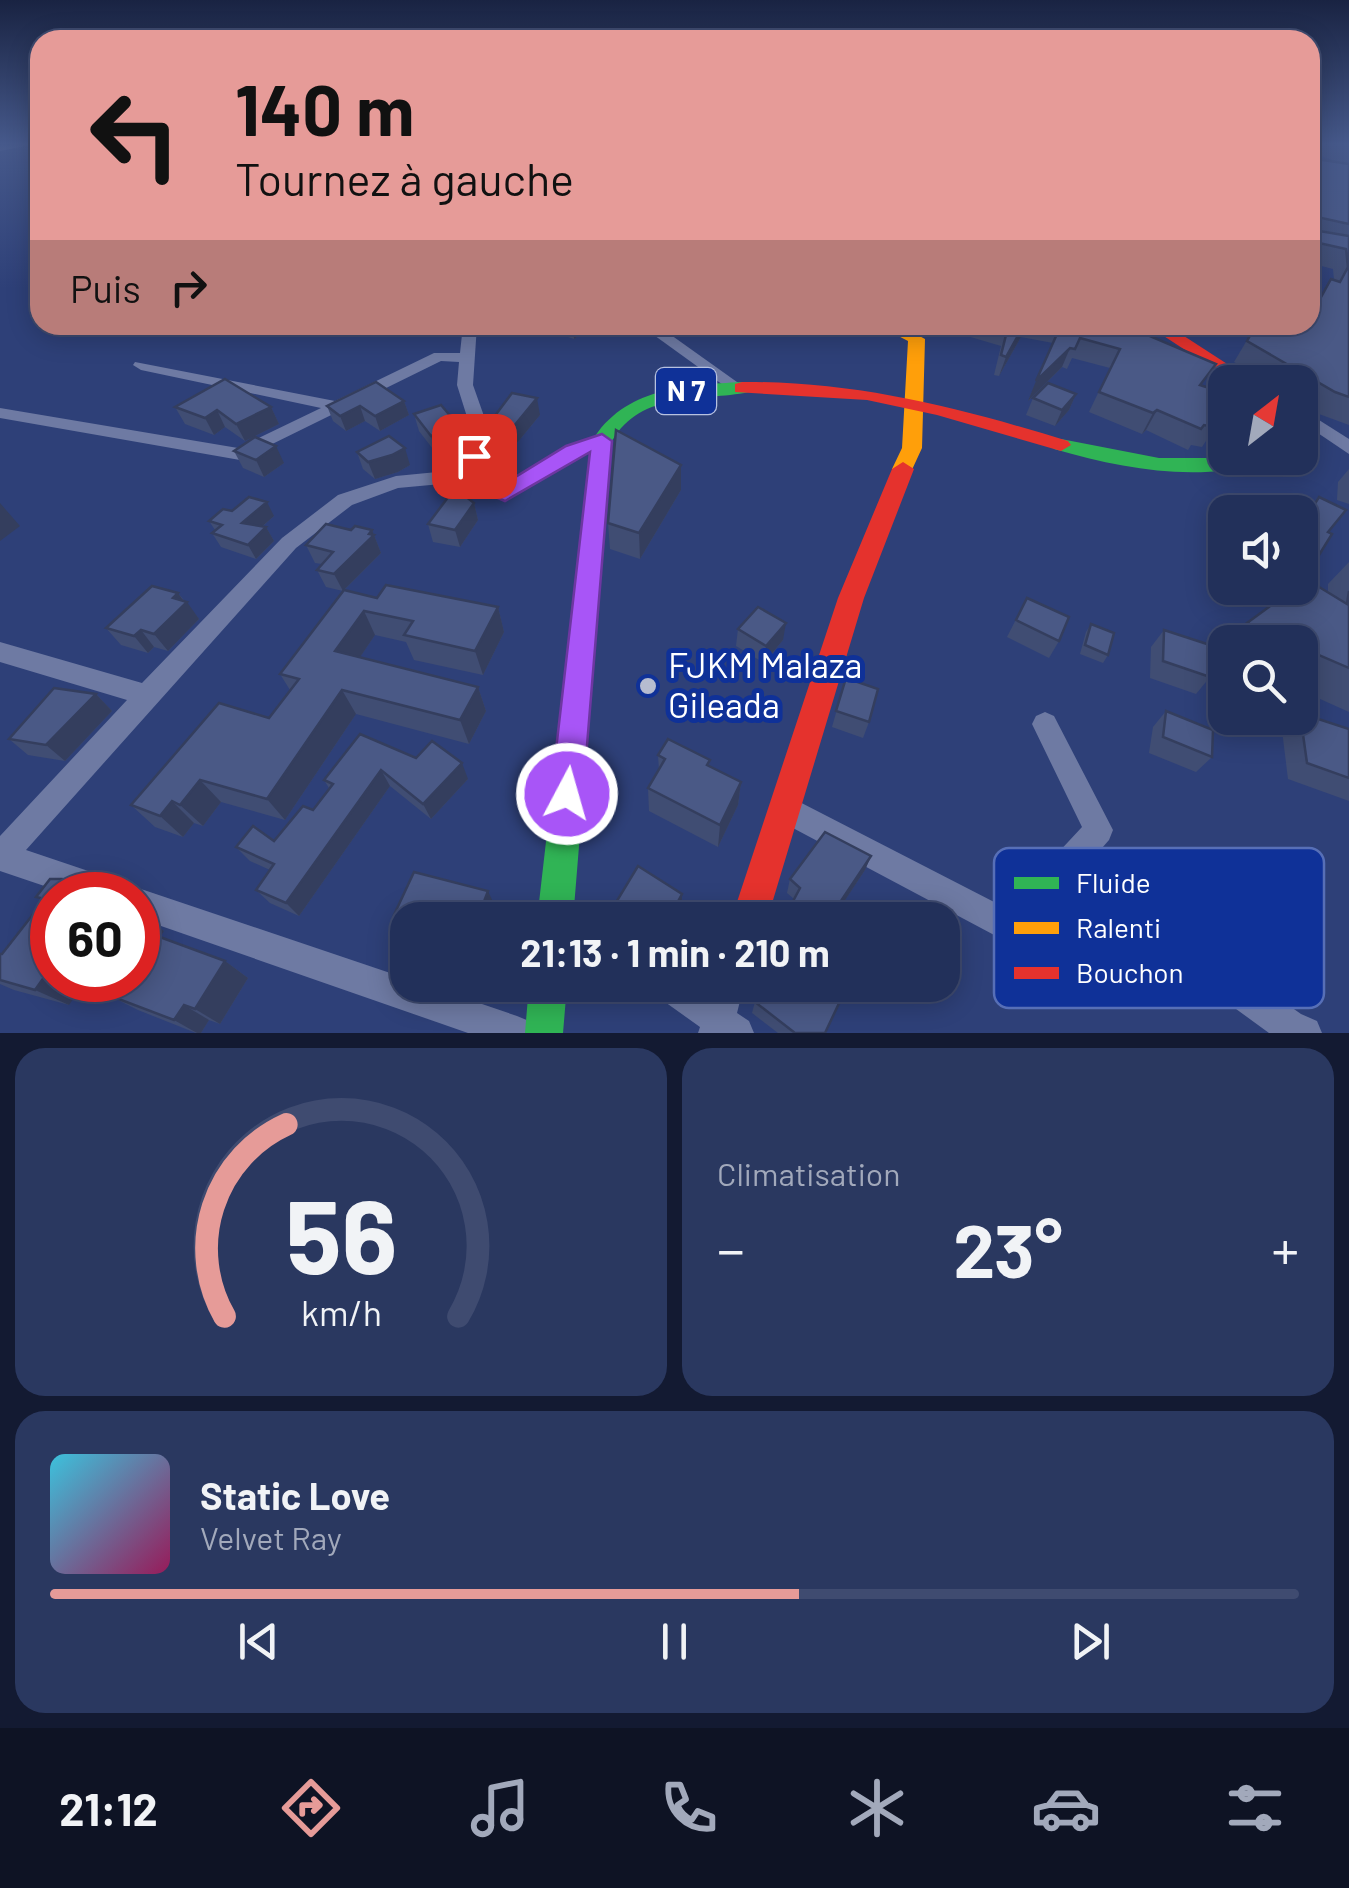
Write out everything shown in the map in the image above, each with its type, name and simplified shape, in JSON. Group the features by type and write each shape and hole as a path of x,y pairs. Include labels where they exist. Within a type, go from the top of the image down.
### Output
{"main road":[{"path":"755,902 863,564 912,448 917,339 908,335"},
{"path":"1170,335 1219,365"},
{"name":"N 7","path":"602,441 610,422 634,407 678,392 736,387 858,392 916,400 1140,464 1192,472 1208,470"},
{"path":"561,902 602,441"},
{"path":"544,1033 547,1002"}],"street":[{"path":"466,476 482,436 464,385 469,335"},
{"path":"661,335 736,387"},
{"path":"0,413 240,454 439,356 468,358"},
{"path":"141,366 337,406"},
{"path":"1318,426 1349,448"},
{"path":"48,872 1,856 290,543 345,500 396,482 466,476 505,493 573,451 602,441"},
{"path":"0,652 147,695"},
{"path":"1045,724 1098,830 1082,848"},
{"path":"786,809 994,919"},
{"path":"160,911 517,1033"},
{"path":"699,1002 724,1017"},
{"path":"1262,1008 1305,1033"}],"building":[{"path":"1320,192 1349,192 1349,224 1320,220"},
{"path":"1320,231 1349,236 1349,397 1318,382 1318,365 1288,365 1247,341 1250,335 1320,335 1320,299 1331,279 1340,282 1348,267 1346,249 1320,243"},
{"path":"1006,335 1018,335 1006,357 1001,355"},
{"path":"1057,335 1148,335 1216,364 1208,365 1208,374 1200,385 1208,388 1208,426 1201,429 1099,392 1120,349 1080,338 1075,349 1070,348 1036,381"},
{"path":"225,379 271,407 236,424 217,410 205,418 175,407"},
{"path":"376,382 404,401 375,416 360,406 340,416 327,406"},
{"path":"1048,383 1076,394 1062,410 1033,398"},
{"path":"512,393 537,398 514,426 491,421"},
{"path":"441,405 458,425 431,436 414,414"},
{"path":"616,430 681,465 639,533 608,523"},
{"path":"389,436 405,448 368,462 357,452"},
{"path":"255,437 276,446 256,460 234,451"},
{"path":"455,488 474,503 455,530 428,524"},
{"path":"249,497 267,502 242,523 266,527 248,545 212,533 222,525 209,521 223,509 232,511"},
{"path":"1318,499 1346,510 1328,532 1332,534 1318,557"},
{"path":"326,524 351,530 355,526 372,530 369,534 374,535 334,574 317,570 333,552 306,545"},
{"path":"386,585 498,607 475,651 404,635 413,621 364,611 335,651 478,687 460,720 342,690 267,799 200,780 180,805 172,801 160,816 131,805 219,703 269,718 299,679 280,674 344,590 377,598"},
{"path":"152,586 178,593 173,598 187,602 154,634 141,630 134,636 106,628"},
{"path":"1318,586 1347,604 1349,591 1349,668 1318,655 1318,625 1247,623 1272,605 1318,605"},
{"path":"1027,598 1069,617 1059,641 1016,620"},
{"path":"758,607 786,623 766,646 738,629"},
{"path":"1091,624 1114,633 1108,655 1085,645"},
{"path":"1164,630 1208,644 1208,676 1163,661"},
{"path":"846,678 878,689 869,722 836,711"},
{"path":"54,688 96,694 46,745 9,739"},
{"path":"1166,711 1208,728 1208,735 1213,735 1212,757 1163,737"},
{"path":"1318,719 1349,729 1349,778 1307,763 1303,735 1318,735"},
{"path":"360,734 416,758 432,741 462,763 423,804 381,770 286,903 256,890 274,864 236,847 253,826 274,841 303,806 313,810 333,784 324,780"},
{"path":"668,739 710,760 707,765 741,782 720,825 648,788 665,759 658,755"},
{"path":"825,832 871,856 840,902 793,902 800,888 790,879"},
{"path":"638,866 682,894 678,902 616,902"},
{"path":"414,872 488,891 484,902 400,902"},
{"path":"30,918 30,989 0,980 2,954"},
{"path":"160,937 225,961 195,1009 184,1005 174,1020 126,1002 160,1002"},
{"path":"755,1002 840,1002 825,1033 795,1033"}],"traffic: fast":[{"path":"557,902 602,441 626,412 643,403 683,393 742,388"},
{"path":"1061,445 1159,465 1208,466"},
{"path":"544,1033 547,1002"}],"traffic: slow":[{"path":"903,469 912,448 917,339 908,335"}],"traffic: jam":[{"path":"1171,335 1219,365"},
{"path":"742,388 786,387 867,394 942,410 1061,445"},
{"path":"755,902 851,598 903,469"}],"place":[{"name":"FJKM Malaza Gileada","path":"648,686"}],"route":[{"path":"474,456 466,476 505,493 573,451 602,441 567,794"}]}
